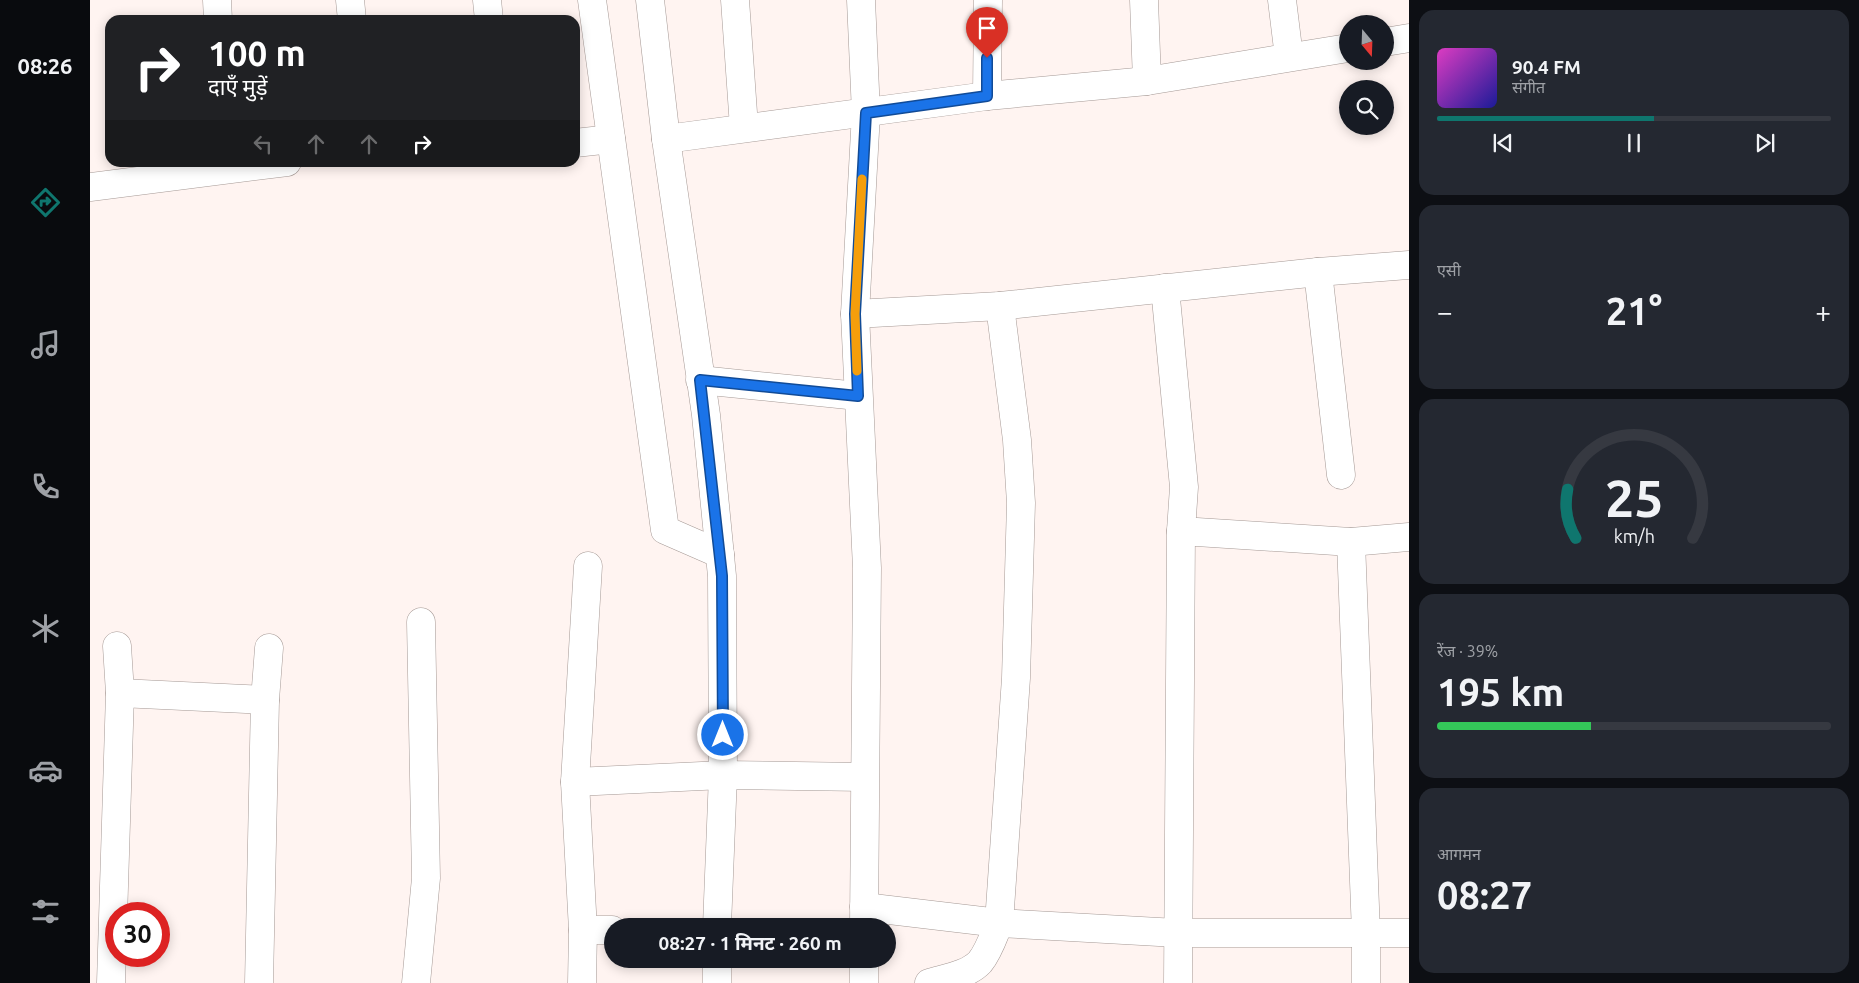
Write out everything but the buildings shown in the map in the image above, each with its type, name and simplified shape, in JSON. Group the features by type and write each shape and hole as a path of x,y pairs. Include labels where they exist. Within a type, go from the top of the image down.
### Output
{"street":[{"path":"216,0 218,15"},
{"path":"350,0 352,15"},
{"path":"487,0 488,15"},
{"path":"592,0 665,530 720,554"},
{"path":"650,0 666,139 700,380 722,576 723,774 717,918"},
{"path":"734,0 744,127"},
{"path":"861,0 866,113 855,314 867,568 864,916 1177,933 1409,933"},
{"path":"987,96 988,0"},
{"path":"1144,0 1147,81"},
{"path":"1282,0 1288,56"},
{"path":"1394,40 1409,38"},
{"path":"666,139 744,127 866,113 987,96 1147,81 1288,56 1339,49"},
{"path":"580,142 611,139"},
{"path":"90,186 218,167"},
{"path":"855,314 1000,306 1318,272 1409,266"},
{"path":"1318,272 1341,475"},
{"path":"1165,288 1184,487 1181,532 1178,983"},
{"path":"929,983 967,971 980,962 999,923 1016,678 1021,503 1017,440 1000,306"},
{"path":"700,380 858,396"},
{"path":"1181,532 1351,542 1409,537"},
{"path":"1351,542 1366,933 1366,983"},
{"path":"582,983 583,930 575,782 588,566"},
{"path":"416,983 426,878 421,622"},
{"path":"110,983 120,693 117,646"},
{"path":"259,983 264,700 269,648"},
{"path":"120,693 264,700"},
{"path":"575,782 723,774 864,777"},
{"path":"583,930 604,930"},
{"path":"717,968 717,983"},
{"path":"864,968 864,983"}],"slow traffic":[{"path":"857,371 855,314 862,179"}],"route":[{"path":"723,735 722,576 706,415 700,380 858,396 855,314 866,113 987,96 987,58"}]}
